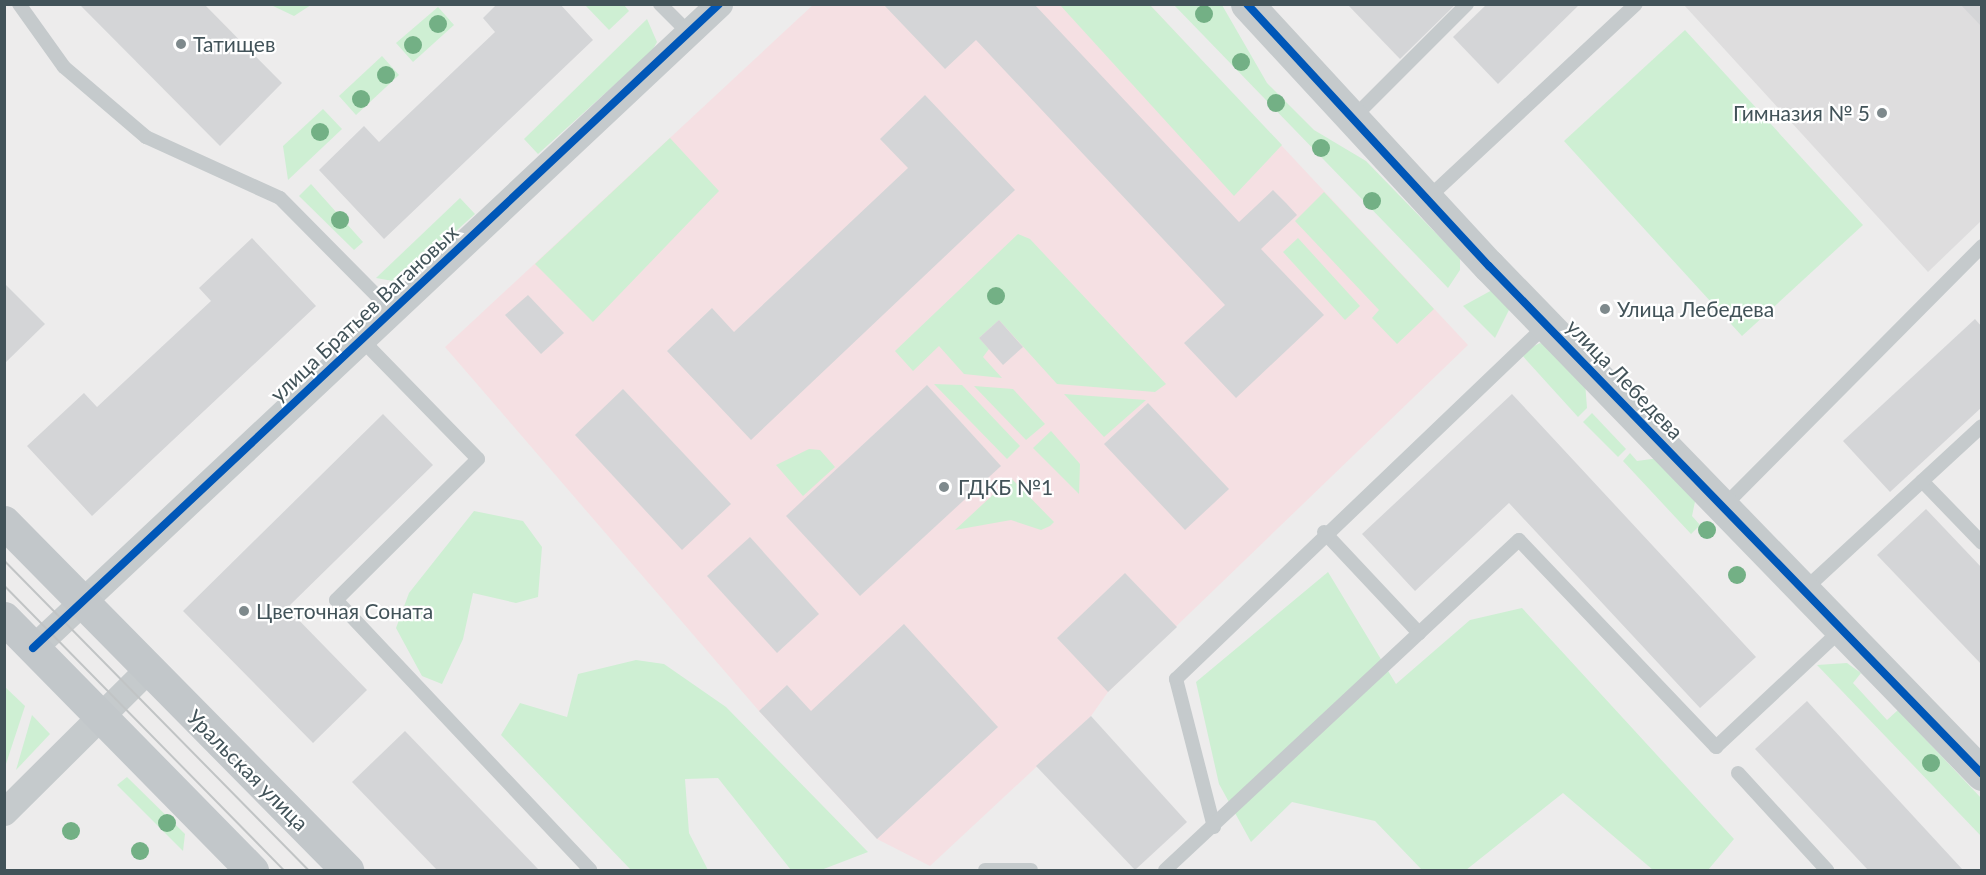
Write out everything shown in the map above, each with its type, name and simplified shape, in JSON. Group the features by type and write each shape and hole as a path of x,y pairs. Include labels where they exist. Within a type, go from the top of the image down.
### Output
{"main road":[{"name":"Уральская улица","path":"4,522 347,870"},
{"path":"4,618 252,870"}],"street":[{"name":"улица Братьев Вагановых","path":"33,648 81,599 393,312 719,4"},
{"name":"улица Лебедева","path":"1247,4 1352,119 1547,324 1982,774"},
{"path":"8,803 148,669"}],"lane":[{"path":"19,4 64,68 146,137 280,198 393,312"},
{"path":"660,4 689,33"},
{"path":"1352,119 1467,4"},
{"path":"1428,198 1636,4"},
{"path":"1723,507 1982,246"},
{"path":"1214,827 1176,678 1324,532 1547,324"},
{"path":"362,340 478,459 336,600 590,870"},
{"path":"1803,591 1982,426"},
{"path":"1922,481 1982,543"},
{"path":"1324,532 1419,633"},
{"path":"1165,870 1214,827 1519,540 1716,747 1841,630"},
{"path":"1738,773 1827,870"},
{"path":"985,870 1031,870"}],"shaded area":[{"name":"ГДКБ №1","path":"814,4 1150,5 1468,345 1108,692 1091,716 930,866 877,839 759,711 445,347"},
{"name":"Гимназия № 5","path":"1684,5 1981,5 1981,221 1928,272"}],"green space":[{"path":"271,5 311,5 294,16"},
{"path":"585,5 624,5 629,11 609,30"},
{"path":"1060,5 1150,5 1282,145 1234,196"},
{"path":"1174,5 1222,5 1267,83 1314,130 1366,161 1460,258 1460,270 1448,288"},
{"path":"438,7 454,25 413,62 396,43"},
{"path":"647,19 657,42 652,51 538,154 524,139"},
{"path":"1685,30 1863,225 1742,336 1564,141"},
{"path":"382,56 399,75 356,115 339,96"},
{"path":"323,109 342,129 288,180 283,146"},
{"path":"670,138 719,191 593,322 535,264"},
{"path":"311,184 363,242 354,250 299,196"},
{"path":"1324,192 1434,309 1397,344 1372,318 1379,310 1295,221"},
{"path":"460,198 475,214 399,282 376,278"},
{"path":"1018,234 1030,239 1166,384 1155,392 1057,384 999,320 979,338 989,349 983,357 1002,378 964,374 939,346 913,371 895,351"},
{"path":"1298,238 1360,306 1345,320 1283,252"},
{"path":"1494,289 1511,306 1495,338 1463,306"},
{"path":"1540,343 1551,346 1585,382 1587,408 1578,417 1520,353"},
{"path":"934,384 962,385 1020,446 1007,459"},
{"path":"974,386 1013,389 1045,424 1026,440"},
{"path":"1064,394 1146,400 1104,437"},
{"path":"1592,413 1626,449 1618,457 1583,422"},
{"path":"1051,431 1080,464 1079,494 1033,448"},
{"path":"809,449 820,450 835,467 803,496 776,465"},
{"path":"1630,453 1637,461 1659,458 1696,497 1692,516 1700,525 1691,534 1623,461"},
{"path":"1011,478 1054,522 1050,526 1041,530 1011,520 955,530"},
{"path":"474,511 523,521 542,547 538,597 516,603 473,593 463,639 442,684 422,676 396,628 409,593"},
{"path":"1328,572 1396,684 1470,620 1522,608 1734,839 1708,870 1653,870 1563,793 1466,870 1422,870 1375,821 1292,802 1251,842 1219,784 1196,682"},
{"path":"636,660 664,664 726,707 868,852 821,870 791,870 718,778 685,779 689,833 708,870 631,870 501,735 520,703 567,717 578,674"},
{"path":"1847,663 1861,673 1853,683 1887,720 1898,710 1981,798 1981,836 1817,665"},
{"path":"4,686 25,706 5,767 4,766"},
{"path":"32,715 50,734 16,770"},
{"path":"127,777 185,834 183,851 117,785"}],"building":[{"name":"Татищев","path":"79,4 204,4 282,83 220,146"},
{"path":"497,4 560,4 593,40 384,239 319,170 364,126 379,142 495,32 483,18"},
{"path":"1347,4 1456,4 1400,59"},
{"path":"1487,4 1580,4 1498,84 1453,37"},
{"path":"1960,4 1982,4 1982,27"},
{"path":"884,5 1035,5 1239,222 1273,190 1286,203 1297,215 1261,249 1324,315 1236,398 1184,343 1225,305 976,40 945,69"},
{"path":"925,95 1015,190 751,440 667,351 712,308 734,332 908,168 880,139"},
{"path":"252,238 316,306 92,516 27,446 84,393 97,407 211,301 199,288"},
{"path":"4,283 45,324 4,364"},
{"path":"528,295 564,333 541,354 505,315"},
{"path":"1975,319 1982,327 1982,407 1890,492 1843,441"},
{"path":"999,320 1023,347 1003,365 979,338"},
{"path":"927,385 1001,466 860,596 786,516"},
{"path":"623,389 731,504 682,550 575,435"},
{"path":"1512,394 1756,657 1700,708 1509,503 1415,591 1362,534"},
{"path":"1148,403 1229,489 1185,530 1104,444"},
{"path":"383,414 433,465 287,608 367,690 313,743 183,611"},
{"path":"1926,509 1982,568 1982,665 1877,555"},
{"path":"750,537 819,614 777,653 707,576"},
{"path":"1125,573 1177,627 1108,692 1057,638"},
{"path":"904,624 998,727 877,839 759,711 787,685 811,711"},
{"path":"1807,701 1963,870 1868,870 1755,749"},
{"path":"1091,716 1187,822 1135,870 1036,766"},
{"path":"405,731 539,870 437,870 352,782"}],"tram line":[{"path":"4,560 309,870"},
{"path":"4,585 284,870"}],"cycle path":[{"path":"33,648 719,4"},
{"path":"1247,4 1489,266 1982,774"}],"place":[{"name":"Татищев","path":"181,44"},
{"name":"Гимназия № 5","path":"1882,113"},
{"name":"Улица Лебедева","path":"1605,309"},
{"name":"ГДКБ №1","path":"944,487"},
{"name":"Цветочная Соната","path":"244,611"}]}
